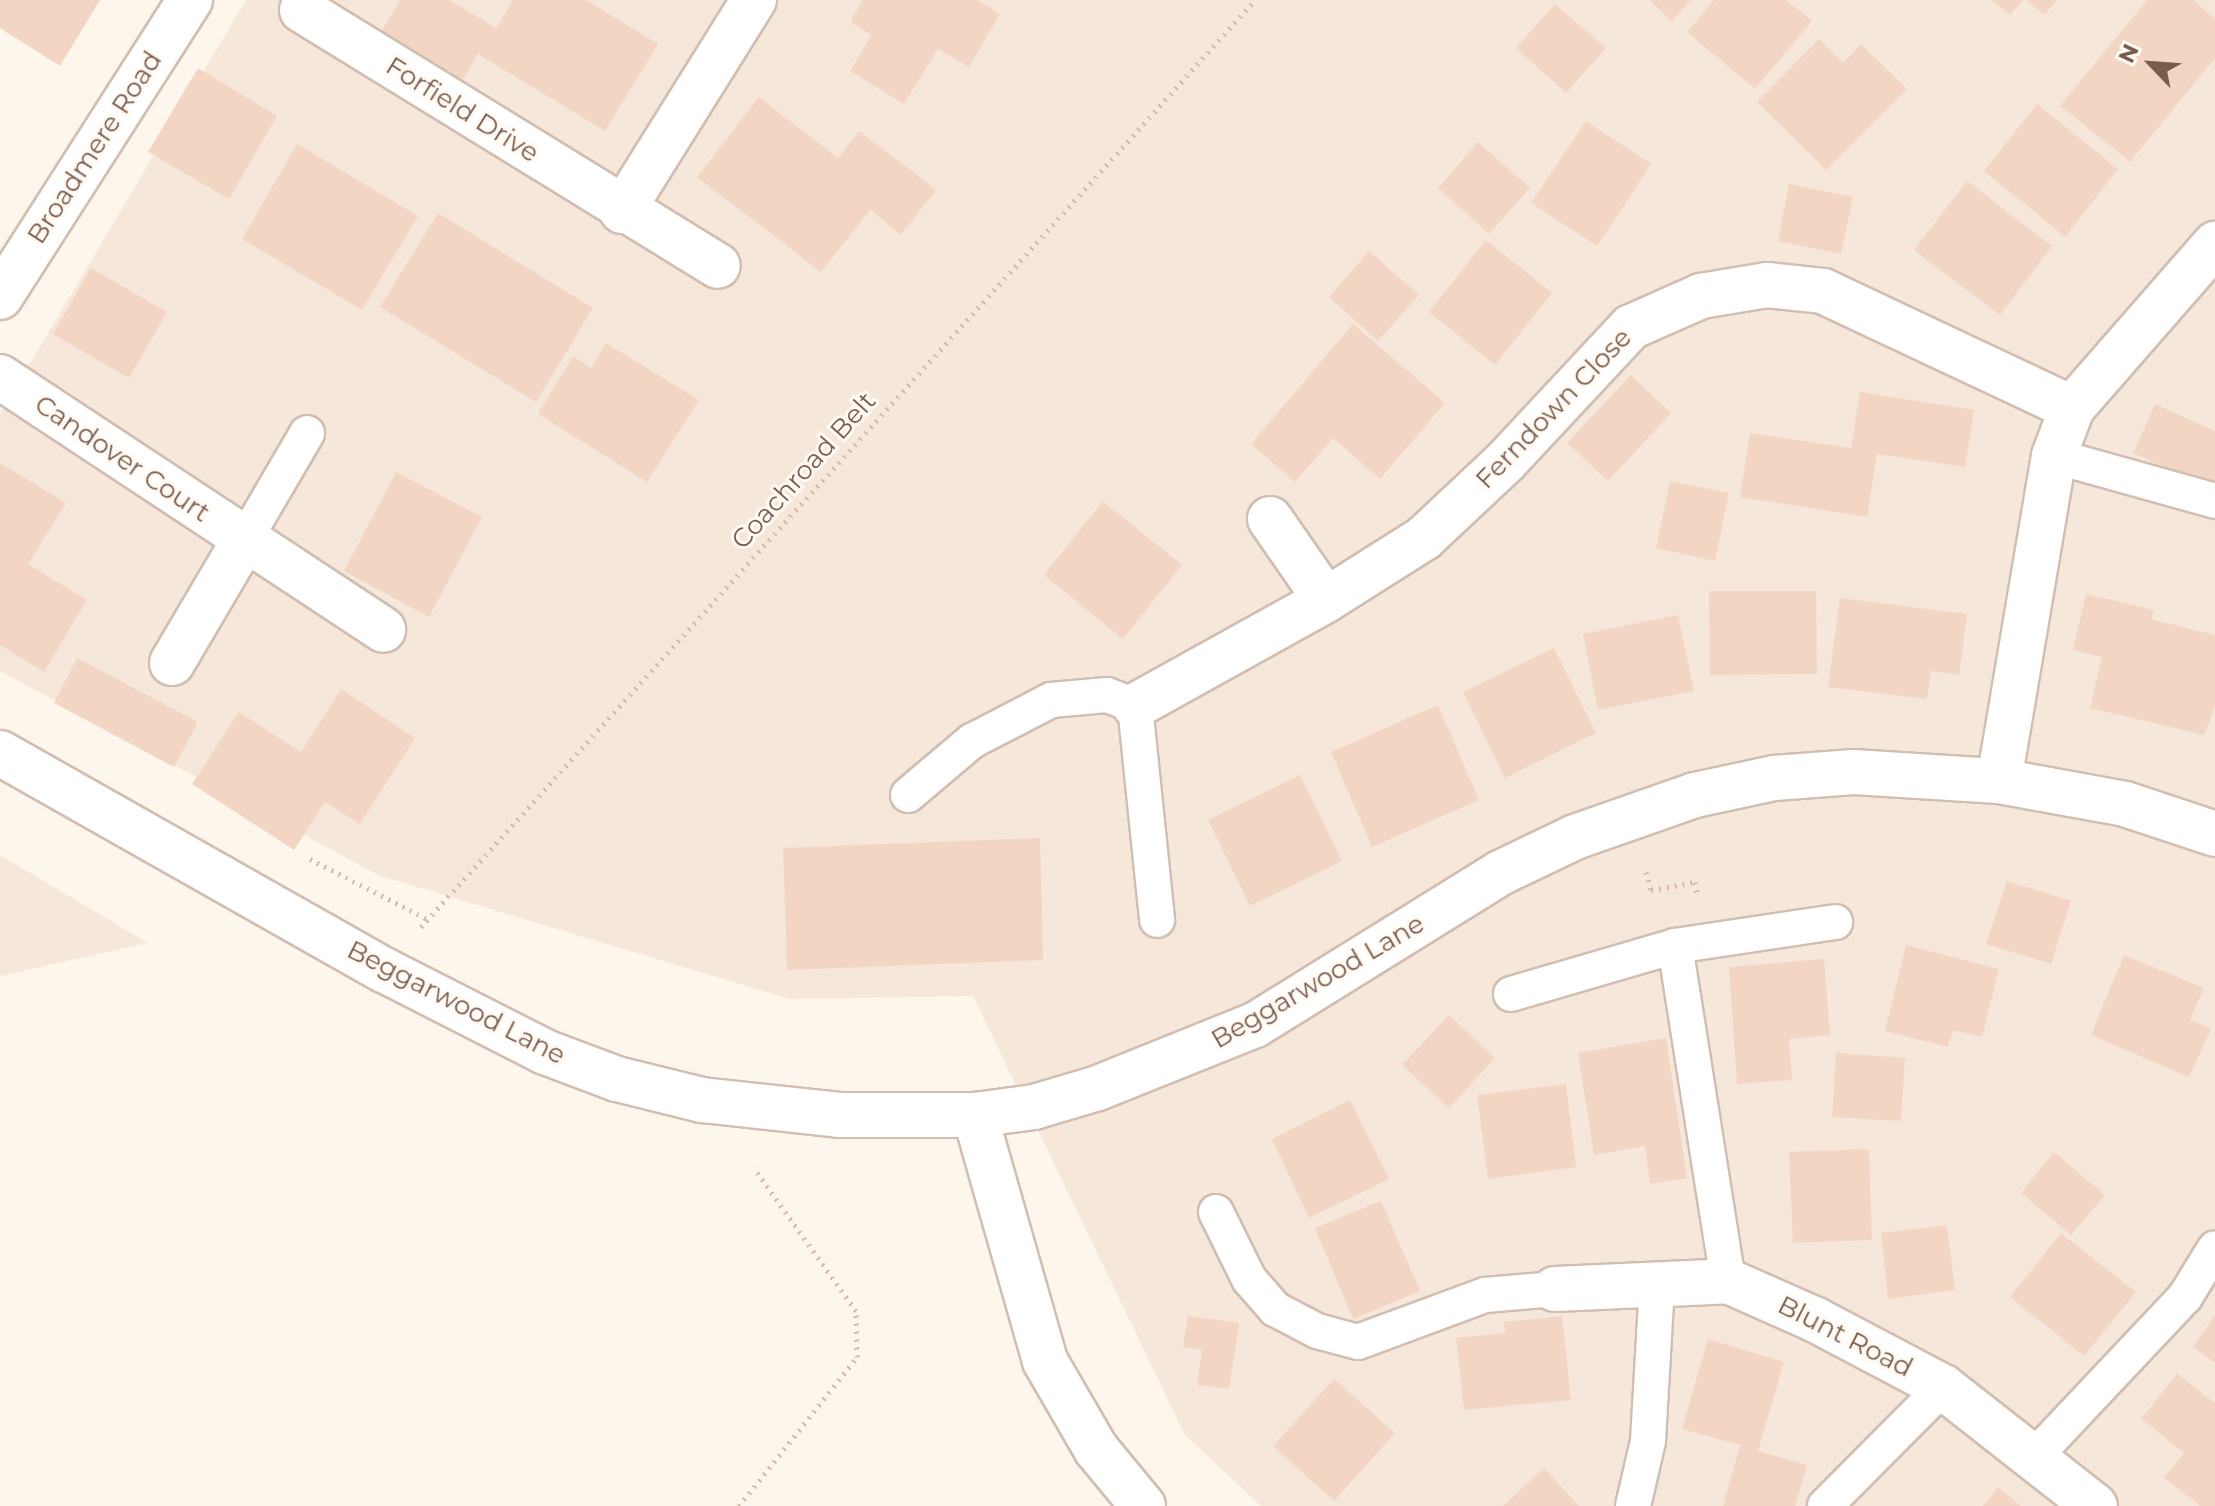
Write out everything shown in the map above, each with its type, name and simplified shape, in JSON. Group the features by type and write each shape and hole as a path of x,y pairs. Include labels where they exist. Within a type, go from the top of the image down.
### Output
{"street":[{"name":"Broadmere Road","path":"0,297 190,0"},
{"path":"622,211 754,0"},
{"name":"Forfield Drive","path":"302,10 622,211 718,266"},
{"path":"1999,781 2054,456 2072,408 2215,244"},
{"name":"Ferndown Close","path":"1135,706 1326,600 1424,538 1505,462 1631,327 1701,296 1767,285 1823,291 2072,408"},
{"name":"Candover Court","path":"0,377 383,630"},
{"path":"1270,519 1326,600"},
{"path":"172,663 244,541"},
{"name":"Beggarwood Lane","path":"0,753 384,970 545,1052 617,1079 702,1100 839,1115 975,1115 1034,1107 1098,1088 1255,1025 1500,873 1630,817 1695,795 1774,778 1854,772 1999,781 2125,804 2215,834"},
{"path":"975,1115 1045,1361 1096,1449 1143,1506"},
{"name":"Blunt Road","path":"1555,1289 1728,1281 1816,1320 1943,1387 2095,1506"}],"lane":[{"path":"244,541 307,433"},
{"path":"2054,456 2215,501"},
{"path":"908,795 972,741 1051,700 1107,695 1135,706 1157,920"},
{"path":"1511,994 1675,946 1835,922"},
{"path":"1675,946 1728,1281"},
{"path":"1216,1212 1249,1279 1275,1309 1317,1331 1358,1342 1485,1295 1555,1289"},
{"path":"2035,1456 2185,1297 2215,1248"},
{"path":"1633,1506 1648,1441 1657,1283"},
{"path":"1825,1506 1943,1387"}],"path":[{"name":"Coachroad Belt","path":"384,970 1255,0"},
{"path":"1630,817 1651,890 1695,882 1700,910 1660,918 1675,946"},
{"path":"739,1506 857,1357 856,1311 754,1168"}],"shaded area":[{"path":"246,0 2215,0 2215,1506 1261,1506 1185,1435 973,996 790,999 378,875 0,671 0,414"},
{"path":"0,855 148,943 0,976"}],"building":[{"path":"0,0 100,0 60,66 0,28"},
{"path":"400,0 449,0 496,28 513,0 586,0 658,44 605,131 478,54 459,86 378,37"},
{"path":"863,0 977,0 1000,14 969,67 938,49 904,104 850,71 871,35 850,22"},
{"path":"1649,0 1691,0 1672,21"},
{"path":"1714,0 1786,0 1812,21 1755,89 1687,32"},
{"path":"1992,0 2023,0 2010,15"},
{"path":"2027,0 2057,0 2044,15"},
{"path":"2147,0 2193,0 2215,18 2215,58 2130,162 2060,106"},
{"path":"1555,4 1606,48 1566,93 1516,48"},
{"path":"1819,39 1843,63 1861,44 1907,89 1826,170 1757,102"},
{"path":"198,68 277,116 229,199 148,152"},
{"path":"759,97 838,158 860,131 936,190 901,235 870,210 821,272 697,177"},
{"path":"2037,104 2118,169 2065,237 1984,171"},
{"path":"1586,121 1651,164 1597,246 1531,203"},
{"path":"1478,142 1530,188 1489,234 1438,188"},
{"path":"297,144 418,216 362,310 242,239"},
{"path":"1967,181 2052,246 2000,315 1914,250"},
{"path":"1789,184 1853,197 1841,254 1778,241"},
{"path":"438,213 593,308 536,402 380,307"},
{"path":"1486,240 1552,293 1495,365 1429,312"},
{"path":"1369,251 1419,295 1378,341 1329,297"},
{"path":"91,268 167,312 129,378 53,334"},
{"path":"1353,324 1445,403 1380,479 1333,438 1295,482 1251,444"},
{"path":"606,343 699,400 647,482 538,414 573,356 591,368"},
{"path":"1631,375 1671,413 1608,481 1567,443"},
{"path":"1860,392 1974,410 1965,467 1877,454 1867,517 1740,497 1750,433 1851,448"},
{"path":"2155,404 2215,431 2215,489 2133,453"},
{"path":"0,463 66,503 28,564 87,600 44,672 0,645"},
{"path":"396,472 482,517 429,617 344,571"},
{"path":"1670,481 1729,493 1715,561 1656,548"},
{"path":"1103,501 1182,565 1123,639 1044,575"},
{"path":"1709,591 1816,591 1817,674 1710,675"},
{"path":"2086,594 2154,610 2151,619 2215,635 2215,706 2204,735 2090,708 2102,657 2073,650"},
{"path":"1840,598 1967,614 1959,675 1931,671 1927,699 1828,687"},
{"path":"1678,615 1694,691 1598,710 1583,634"},
{"path":"1554,648 1596,733 1505,778 1463,692"},
{"path":"77,658 198,722 174,767 54,703"},
{"path":"341,689 415,738 360,824 325,802 294,850 192,784 239,712 301,752"},
{"path":"1438,705 1479,800 1372,847 1331,752"},
{"path":"1300,775 1342,861 1250,906 1208,820"},
{"path":"1040,838 1043,960 787,970 783,848"},
{"path":"2007,881 2071,901 2051,964 1986,944"},
{"path":"1906,945 1999,969 1982,1037 1953,1030 1948,1047 1885,1031"},
{"path":"2124,955 2204,988 2190,1020 2211,1029 2189,1077 2091,1035"},
{"path":"1824,959 1830,1035 1789,1039 1792,1080 1737,1084 1729,967"},
{"path":"1449,1015 1495,1058 1449,1108 1402,1065"},
{"path":"1666,1038 1687,1178 1650,1184 1645,1146 1594,1155 1578,1053"},
{"path":"1836,1053 1905,1058 1901,1121 1832,1117"},
{"path":"1566,1084 1576,1167 1488,1179 1477,1095"},
{"path":"1350,1100 1389,1179 1309,1218 1272,1139"},
{"path":"1869,1149 1872,1240 1793,1243 1789,1152"},
{"path":"2054,1152 2105,1195 2071,1235 2021,1193"},
{"path":"1381,1201 1420,1291 1353,1319 1315,1228"},
{"path":"1947,1225 1955,1290 1888,1299 1881,1233"},
{"path":"2061,1233 2136,1292 2084,1356 2010,1297"},
{"path":"2215,1315 2215,1363 2193,1347"},
{"path":"1188,1316 1239,1323 1229,1389 1197,1385 1202,1350 1183,1347"},
{"path":"1562,1316 1571,1400 1464,1410 1456,1338 1505,1333 1504,1322"},
{"path":"1708,1339 1784,1362 1758,1451 1807,1465 1795,1506 1723,1506 1740,1445 1682,1429"},
{"path":"2177,1374 2215,1403 2215,1506 2200,1506 2164,1478 2184,1453 2141,1419"},
{"path":"1334,1379 1395,1433 1334,1501 1273,1446"},
{"path":"1544,1468 1579,1506 1503,1506"},
{"path":"1998,1487 2021,1506 1983,1506"}]}
